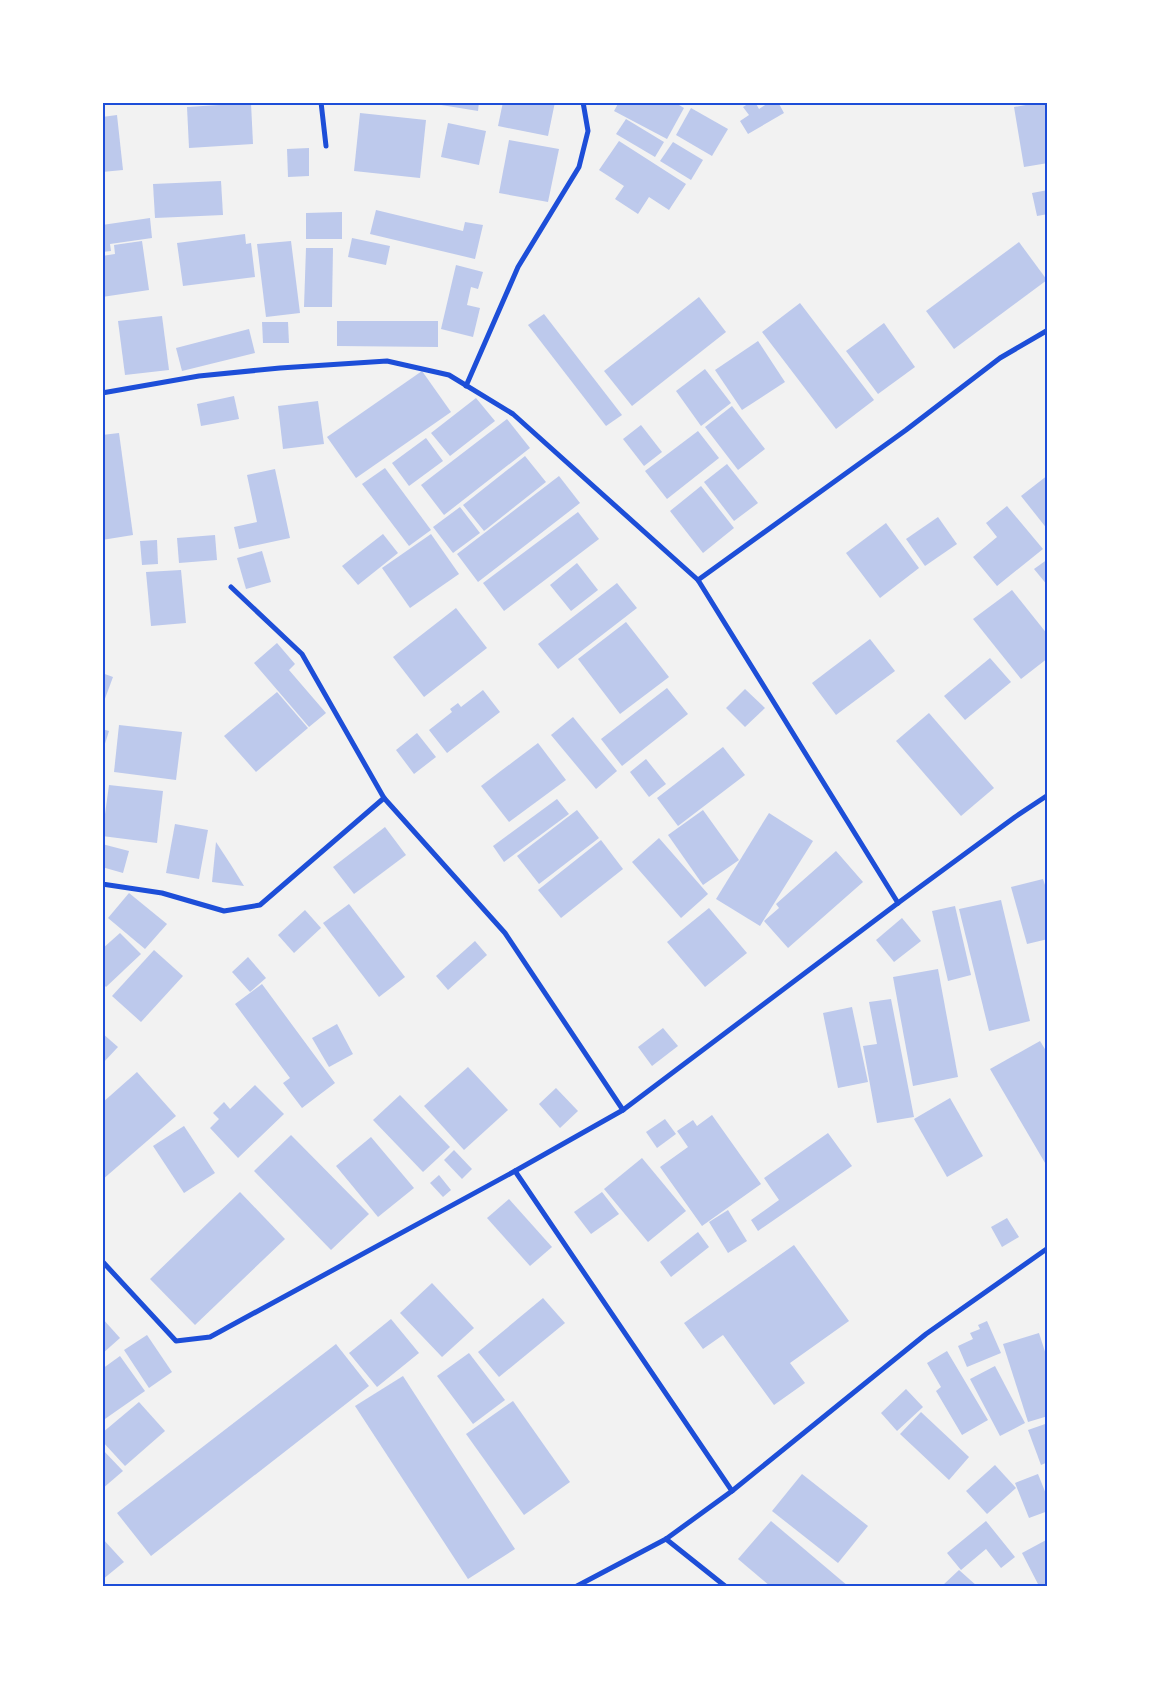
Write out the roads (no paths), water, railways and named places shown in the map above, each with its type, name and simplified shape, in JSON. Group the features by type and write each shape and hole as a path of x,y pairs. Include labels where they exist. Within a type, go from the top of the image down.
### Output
{"street":[{"path":"321,102 326,146"},
{"path":"466,386 518,267 579,167 588,131 583,102"},
{"path":"698,580 906,430 1000,358 1048,330"},
{"path":"102,393 199,376 280,368 388,361 449,375 513,414 698,580 898,903"},
{"path":"231,587 302,654 384,798 504,933 624,1110"},
{"path":"102,1261 176,1341 210,1337 516,1171 624,1110 898,903 1048,795"},
{"path":"102,884 162,893 224,911 260,905 384,798"},
{"path":"516,1171 732,1491"},
{"path":"577,1586 666,1538 732,1491 926,1334 1048,1248"},
{"path":"666,1538 725,1586"}]}
